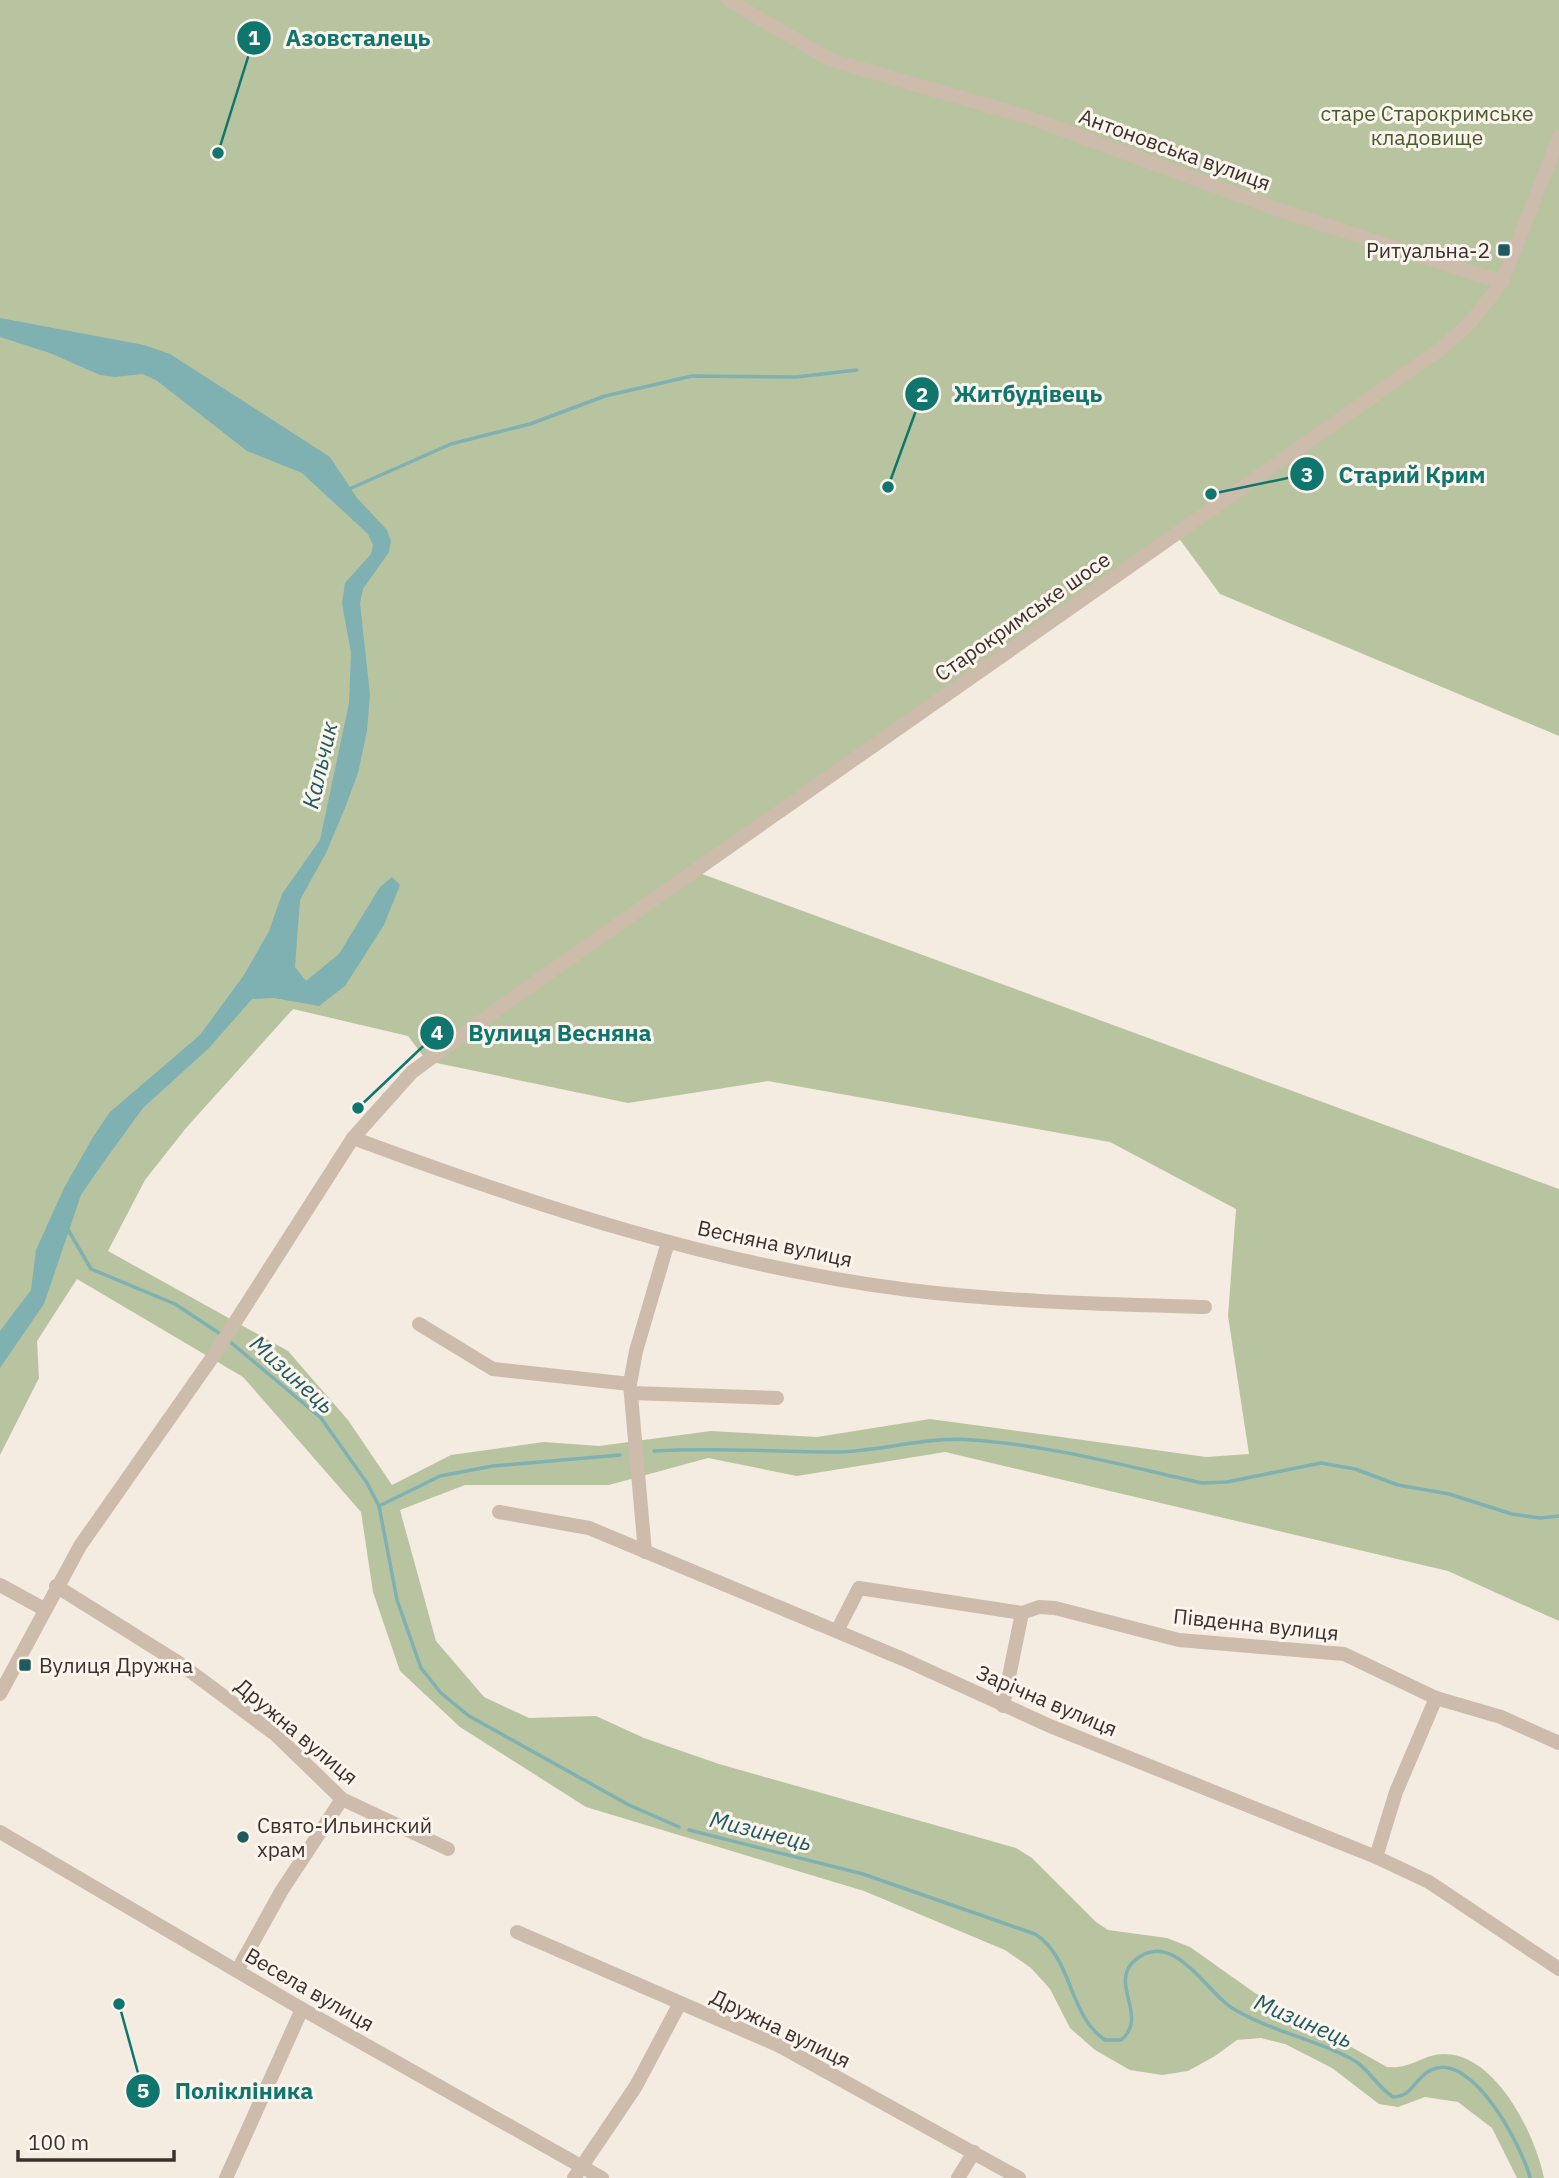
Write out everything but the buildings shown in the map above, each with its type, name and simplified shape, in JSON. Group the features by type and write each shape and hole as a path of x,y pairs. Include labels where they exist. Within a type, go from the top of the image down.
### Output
{"street":[{"name":"Антоновська вулиця","path":"728,0 831,60 1028,117 1282,211 1502,282"},
{"name":"Старокримське шосе","path":"0,1695 56,1586 97,1519 214,1355 353,1138 389,1095 427,1061 1439,350 1470,323 1502,282 1559,137"},
{"name":"Весняна вулиця","path":"353,1138 502,1194 668,1242 788,1270 908,1290 1031,1302 1205,1307"},
{"path":"645,1552 630,1389 636,1351 668,1242"},
{"path":"419,1324 493,1369 630,1389 777,1398"},
{"name":"Зарічна вулиця","path":"499,1512 589,1528 837,1631 1003,1706 1376,1857 1429,1882 1559,1969"},
{"path":"0,1585 44,1609"},
{"name":"Дружна вулиця","path":"56,1586 179,1663 276,1735 342,1799 448,1849"},
{"name":"Південна вулиця","path":"837,1631 859,1588 1022,1613 1039,1607 1055,1608 1187,1641 1344,1654 1436,1698 1501,1717 1559,1743"},
{"path":"1003,1706 1022,1613"},
{"path":"1376,1857 1396,1792 1436,1698"},
{"path":"237,1971 282,1890 342,1799"},
{"name":"Весела вулиця","path":"0,1832 577,2172 602,2178"},
{"name":"Дружна вулиця","path":"517,1932 780,2046 1019,2178"},
{"path":"577,2172 636,2086 680,2003"},
{"path":"226,2178 302,2009"},
{"path":"958,2178 974,2152"}],"green space":[{"name":"старе Старокримське кладовище","path":"0,0 1559,0 1559,736 1220,594 1175,533 697,872 1559,1189 1559,1621 1448,1571 945,1452 797,1476 708,1458 609,1485 465,1485 400,1510 436,1641 484,1697 529,1718 596,1716 644,1738 719,1764 1016,1848 1032,1858 1096,1922 1108,1930 1167,1938 1190,1947 1255,1993 1387,2067 1402,2066 1444,2054 1463,2058 1480,2067 1496,2082 1522,2119 1544,2178 1517,2178 1492,2128 1458,2102 1425,2097 1398,2107 1379,2104 1332,2068 1285,2044 1261,2038 1237,2040 1188,2071 1162,2075 1130,2070 1095,2050 1070,2028 1050,1989 1031,1968 1005,1950 864,1891 586,1807 460,1727 400,1671 373,1592 361,1512 243,1377 77,1279 37,1341 39,1378 0,1455","holes":["293,1009 408,1036 427,1061 628,1103 768,1081 1110,1142 1236,1209 1228,1316 1249,1454 1206,1457 930,1419 817,1437 711,1431 599,1446 544,1442 451,1455 392,1485 348,1420 288,1351 108,1251 145,1180 186,1128"]}],"water":[{"path":"0,318 144,345 170,354 330,457 357,498 387,530 391,541 389,552 363,589 360,603 370,695 367,731 358,773 326,853 300,900 295,967 306,981 339,954 380,887 392,877 400,885 384,925 345,986 319,1006 274,998 252,999 209,1048 143,1108 81,1195 44,1304 0,1368 0,1331 31,1290 36,1250 64,1188 93,1137 110,1112 200,1035 244,975 269,931 282,894 320,840 349,703 351,653 342,603 345,583 371,554 373,545 368,534 302,473 247,451 156,380 142,374 115,377 100,375 50,353 0,337"}],"waterway":[{"path":"347,490 451,444 530,424 605,396 692,376 796,377 857,370"},
{"name":"Мизинець","path":"67,1228 91,1269 175,1304 222,1335"},
{"name":"Мизинець","path":"228,1340 321,1418 367,1483 379,1506 397,1600 421,1668 441,1693 469,1716 629,1805 679,1827"},
{"path":"654,1451 834,1452 937,1440 972,1440 1059,1451 1202,1483 1227,1482 1321,1463 1355,1469 1398,1485 1449,1494 1512,1514 1540,1518 1559,1516"},
{"path":"379,1506 440,1476 493,1466 620,1455"},
{"name":"Мизинець","path":"689,1830 863,1874 1035,1934 1057,1957 1084,2016 1105,2040 1121,2040 1129,2031 1131,2011 1126,1991 1127,1971 1133,1962 1147,1953 1161,1951 1174,1956 1187,1966 1232,2008 1356,2062 1393,2097 1405,2094 1431,2070 1447,2068 1463,2074 1478,2087 1506,2125 1530,2178"}],"place":[{"name":"Азовсталець","path":"218,153"},
{"name":"Ритуальна-2","path":"1504,250"},
{"name":"Житбудівець","path":"888,487"},
{"name":"Старий Крим","path":"1211,494"},
{"name":"Вулиця Весняна","path":"358,1108"},
{"name":"Вулиця Дружна","path":"25,1665"},
{"name":"Свято-Ильинский храм","path":"243,1837"},
{"name":"Полікліника","path":"119,2004"}],"water label":[{"name":"Кальчик","path":"319,765"}]}
